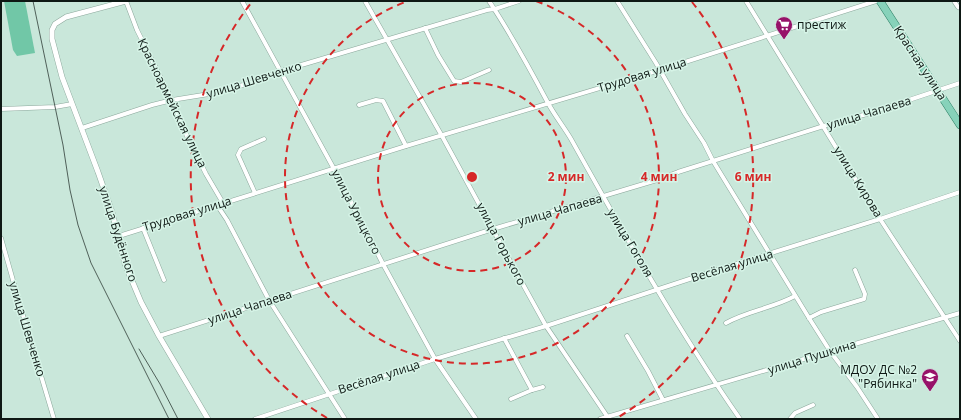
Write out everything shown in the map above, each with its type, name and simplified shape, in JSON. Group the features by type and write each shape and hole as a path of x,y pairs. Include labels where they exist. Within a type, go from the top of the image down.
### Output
{"main road":[{"name":"Красная улица","path":"880,1 960,125"}],"street":[{"name":"улица Будённого","path":"126,1 66,17 55,24 52,30 52,38 62,78 98,172 125,264 141,302 159,336 208,419"},
{"name":"Красноармейская улица","path":"126,1 137,30 172,100 187,136 206,174 223,203"},
{"name":"улица Урицкого","path":"242,1 334,169 434,358 476,419"},
{"name":"улица Горького","path":"365,1 442,136 546,326 608,418"},
{"name":"улица Гоголя","path":"489,1 548,103 570,137 657,290 716,385 740,419"},
{"name":"улица Шевченко","path":"82,128 172,100 209,94 247,84 386,39 519,1"},
{"path":"617,1 795,296 830,352 857,387 878,419"},
{"name":"улица Кирова","path":"746,1 769,36 789,72 880,219 960,341"},
{"name":"Трудовая улица","path":"118,236 406,146 660,70 876,1"},
{"path":"954,1 960,8"},
{"path":"425,28 435,50 454,81 461,82 489,70"},
{"name":"улица Чапаева","path":"159,336 493,229 603,197 713,161 867,114 960,83"},
{"path":"359,105 376,100 383,101 406,146"},
{"path":"1,109 54,107 72,104"},
{"path":"255,193 238,155 241,148 264,139"},
{"name":"Весёлая улица","path":"255,419 434,358 546,326 960,192"},
{"path":"217,205 227,220 269,300 345,419"},
{"path":"143,228 164,280"},
{"name":"улица Шевченко","path":"1,238 54,419"},
{"path":"809,318 834,308 864,299 865,294 855,270"},
{"path":"726,323 735,318 764,309 795,296"},
{"name":"улица Пушкина","path":"600,419 608,418 663,400 960,313"},
{"path":"627,336 663,400"},
{"path":"504,338 532,390"},
{"path":"511,399 543,387"},
{"path":"790,419 795,414 813,405"}],"green space":[{"path":"4,1 25,1 35,53 17,56 13,50"}],"railway":[{"path":"33,1 78,225 91,263 169,419"},
{"path":"139,349 160,384 178,419"}],"place":[{"name":"престиж","path":"784,40"},
{"name":"МДОУ ДС №2 \"Рябинка\"","path":"930,392"}]}
